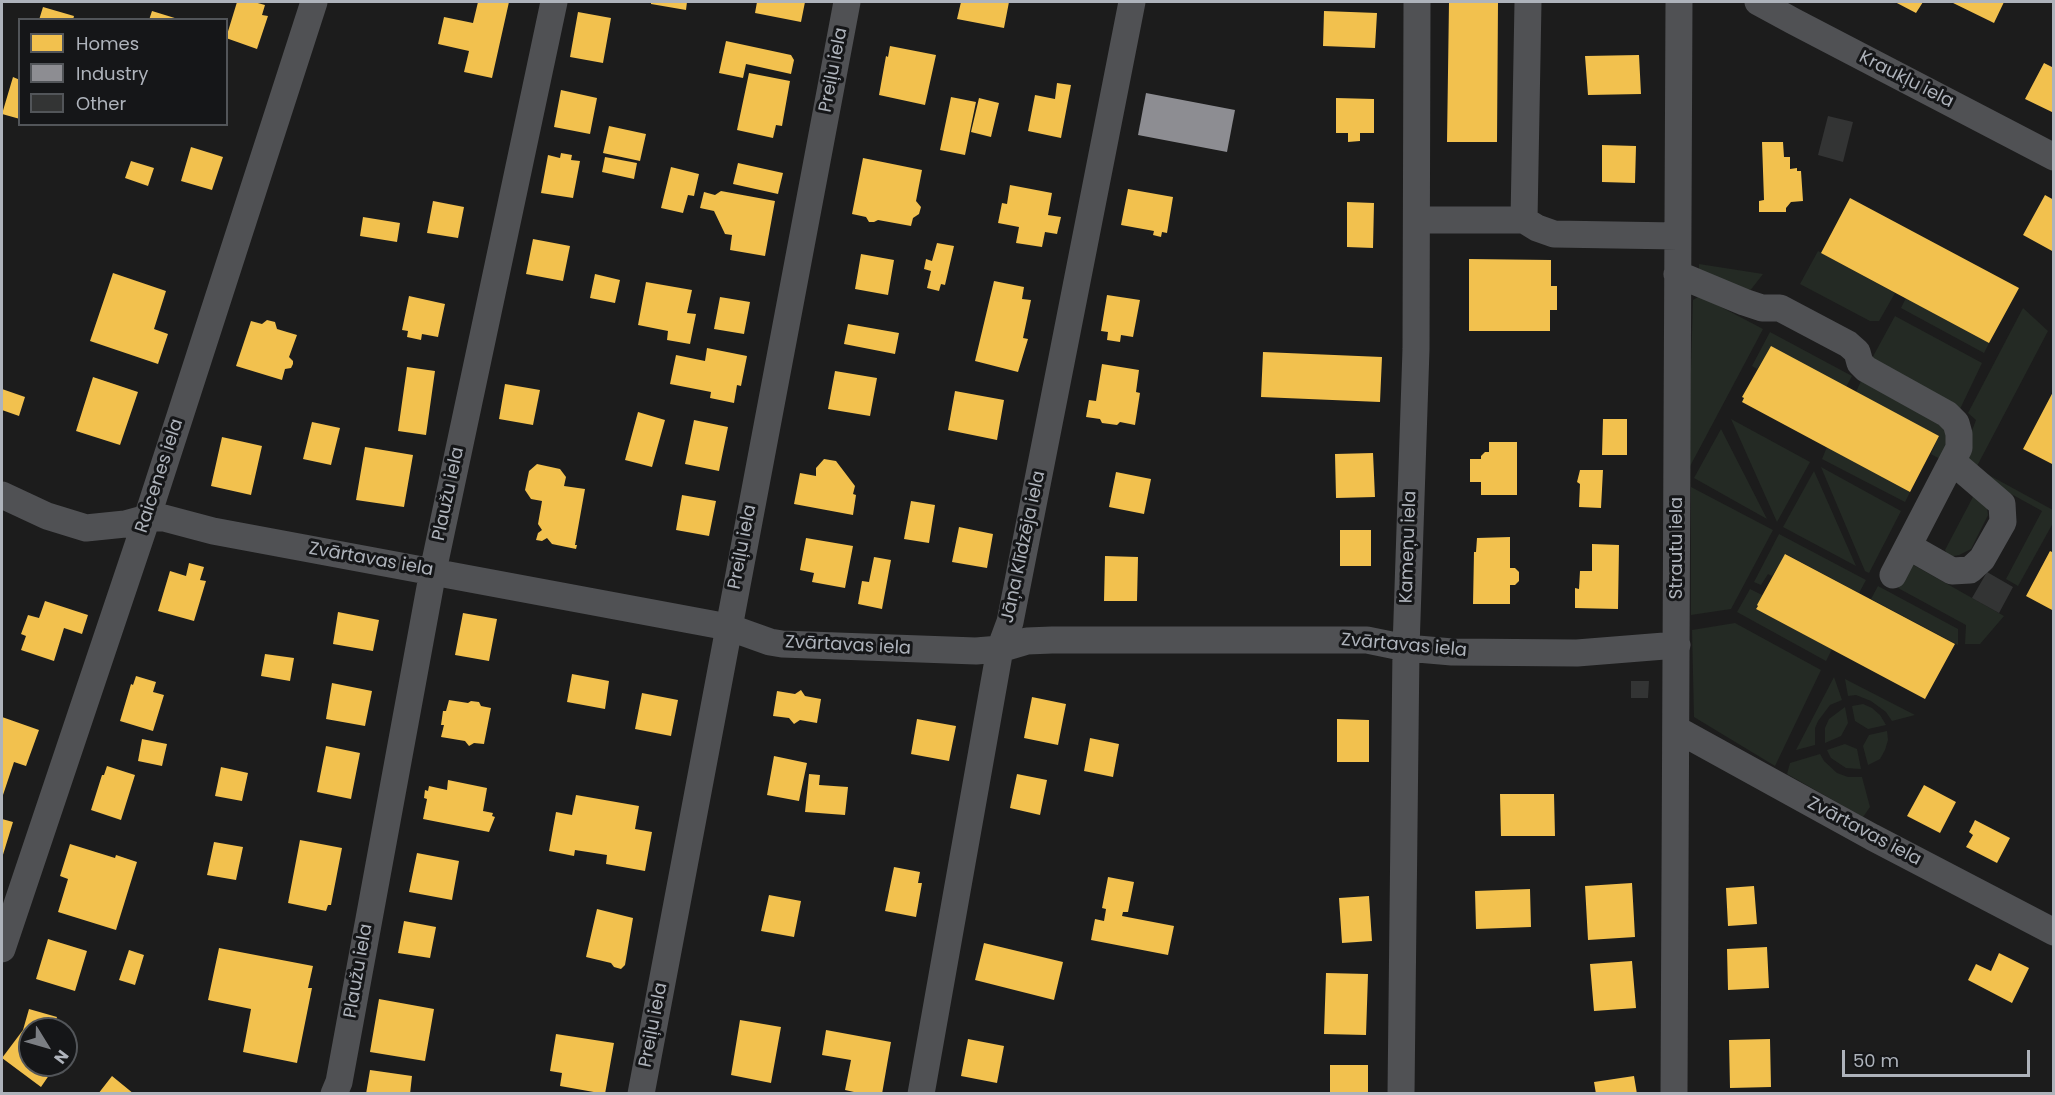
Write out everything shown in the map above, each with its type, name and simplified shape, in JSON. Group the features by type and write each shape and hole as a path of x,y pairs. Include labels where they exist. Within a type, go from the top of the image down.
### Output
{"street":[{"name":"Raicenes iela","path":"2,949 147,518 314,2"},
{"name":"Plaužu iela","path":"334,1094 339,1082 433,571 554,2"},
{"name":"Preiļu iela","path":"641,1094 847,2"},
{"name":"Jāņa Klīdzēja iela","path":"921,1094 1000,649 1010,622 1132,2"},
{"name":"Kameņu iela","path":"1401,1094 1406,648 1415,361 1417,2"},
{"path":"1524,220 1528,2"},
{"name":"Strautu iela","path":"1674,1094 1679,2"},
{"name":"Kraukļu iela","path":"1758,2 2054,158"},
{"path":"1417,220 1524,220 1554,234 1677,236"},
{"path":"1677,274 1762,308 1780,308 1848,344 1857,352 1860,363 1866,369 1947,414 1956,423 1959,448 1893,575"},
{"path":"1908,546 1952,571 1970,570 1982,559 2002,522 2002,504 1953,462"},
{"name":"Zvārtavas iela","path":"2,495 17,504 47,516 86,528 125,524 147,518 164,518 213,531 728,627 782,644 976,651 1000,649 1027,641 1052,640 1367,640 1406,648 1452,652 1577,653 1677,645"},
{"name":"Zvārtavas iela","path":"1676,729 1872,837 2054,932"}],"shaded area":[{"path":"1818,251 1895,293 1879,321 1870,321 1800,284"},
{"path":"1699,264 1763,274 1749,292 1699,275"},
{"path":"1700,296 1763,329 1688,470 1693,300"},
{"path":"1906,298 1989,343 1984,353 1901,308"},
{"path":"2023,308 2048,331 1976,468 2053,510 2053,523 2018,586 2006,579 2042,511 1975,474 1965,449 1976,420 1968,413"},
{"path":"1895,316 1982,363 1960,409 1870,362"},
{"path":"1770,332 1852,376 1846,387 1769,351 1757,369 1752,366"},
{"path":"1861,381 1941,423 1946,432 1948,444 1940,459 1931,454 1939,436 1856,392"},
{"path":"1731,419 1810,462 1777,522"},
{"path":"1721,429 1767,519 1694,478"},
{"path":"1827,447 1910,492 1905,502 1822,459"},
{"path":"1821,467 1901,511 1869,573 1865,571"},
{"path":"1814,471 1856,566 1783,527"},
{"path":"1691,487 1773,530 1731,609 1691,615"},
{"path":"1974,495 1986,500 1988,515 1971,549 1949,557 1945,550"},
{"path":"1779,534 1866,580 1859,593 1786,554 1772,576 1768,574 1761,585 1754,582"},
{"path":"1910,563 2004,616 1980,644 1965,644 1966,625 1898,588"},
{"path":"1878,586 1958,629 1958,645 1871,599"},
{"path":"1750,589 1762,595 1756,609 1832,649 1826,661 1737,612"},
{"path":"1735,623 1821,670 1775,766 1694,717 1692,630"},
{"path":"1834,677 1842,700 1830,705 1818,721 1815,728 1815,745 1796,750"},
{"path":"1845,679 1915,715 1892,721 1886,712 1871,701 1856,695 1848,696"},
{"path":"1863,704 1880,715 1886,725 1868,729 1855,721 1852,706"},
{"path":"1845,707 1848,723 1841,736 1825,743 1825,728 1829,719"},
{"path":"1887,731 1888,740 1880,759 1868,765 1863,746 1869,735"},
{"path":"1845,744 1857,749 1861,769 1846,768 1831,758 1827,750"},
{"path":"1820,754 1837,773 1848,777 1862,777 1870,807 1863,817 1787,774 1790,763"}],"building: Homes":[{"path":"237,2 254,2 265,5 262,15 268,16 257,49 228,39"},
{"path":"478,2 509,2 492,78 464,72 469,51 438,44 444,17 473,23"},
{"path":"651,2 687,2 686,10 651,4"},
{"path":"757,2 805,2 801,22 755,13"},
{"path":"961,2 1009,2 1004,28 957,19"},
{"path":"1449,2 1498,2 1497,142 1447,142"},
{"path":"1895,2 1923,2 1916,13"},
{"path":"1951,2 2004,2 1994,23"},
{"path":"43,7 74,16 74,18 40,18"},
{"path":"152,11 175,18 150,18"},
{"path":"1324,11 1377,13 1375,48 1323,46"},
{"path":"578,12 611,18 603,63 570,57"},
{"path":"726,41 791,55 794,60 791,74 746,64 743,78 719,73"},
{"path":"890,46 936,55 925,105 879,95"},
{"path":"1639,55 1641,94 1588,95 1585,56"},
{"path":"2044,63 2054,68 2054,113 2025,99"},
{"path":"749,73 790,81 782,126 776,125 773,138 737,130"},
{"path":"13,77 18,79 18,118 2,114"},
{"path":"1057,83 1071,85 1061,138 1028,131 1035,95 1055,99"},
{"path":"561,90 597,98 590,134 554,127"},
{"path":"951,97 976,102 965,155 940,150"},
{"path":"979,98 999,103 991,137 971,132"},
{"path":"1336,98 1374,99 1374,133 1360,133 1360,141 1348,142 1348,133 1336,133"},
{"path":"609,126 646,134 640,161 603,153"},
{"path":"1762,142 1783,142 1784,157 1790,157 1790,169 1797,168 1797,171 1801,171 1803,201 1791,202 1786,212 1759,212 1759,201 1764,200"},
{"path":"1602,145 1636,146 1635,183 1602,182"},
{"path":"191,147 223,157 212,190 181,181"},
{"path":"561,153 572,155 571,160 580,161 573,198 541,193 548,155 560,158"},
{"path":"605,157 637,163 634,179 602,172"},
{"path":"863,158 922,170 916,201 921,207 919,214 913,218 911,226 878,220 869,222 866,217 852,214"},
{"path":"131,161 154,168 148,186 125,178"},
{"path":"738,163 783,173 778,194 733,184"},
{"path":"671,167 699,174 694,196 688,195 683,213 661,208"},
{"path":"1010,185 1052,193 1048,215 1061,217 1057,234 1045,232 1042,247 1016,243 1019,227 998,223 1002,203 1007,204"},
{"path":"1128,189 1173,197 1167,233 1162,232 1161,237 1153,235 1154,231 1121,225"},
{"path":"721,191 775,201 765,256 730,250 732,235 725,234 714,211 700,208 704,192 715,195"},
{"path":"2045,195 2054,200 2054,252 2023,235"},
{"path":"1850,198 2019,288 1989,343 1821,253"},
{"path":"433,201 464,207 458,238 427,233"},
{"path":"1347,202 1374,203 1373,248 1347,247"},
{"path":"363,217 400,223 397,242 360,236"},
{"path":"533,239 570,246 563,281 526,274"},
{"path":"937,243 954,246 945,285 941,284 939,291 927,288 931,271 924,269 926,259 932,261"},
{"path":"861,254 894,260 888,295 855,289"},
{"path":"1469,259 1551,260 1551,286 1557,286 1557,310 1550,310 1550,331 1469,331"},
{"path":"113,273 166,291 154,329 168,334 158,364 90,341"},
{"path":"595,274 620,280 615,303 590,298"},
{"path":"994,281 1024,287 1022,299 1031,300 1023,338 1028,339 1018,372 975,361"},
{"path":"646,282 692,290 687,313 696,314 690,344 667,340 668,331 638,325"},
{"path":"1107,295 1140,300 1133,337 1121,335 1120,342 1107,340 1108,332 1101,331"},
{"path":"409,296 445,304 438,337 422,334 421,340 407,337 408,331 402,330"},
{"path":"720,297 750,302 744,334 714,329"},
{"path":"267,320 275,322 277,329 297,335 289,357 293,364 291,368 285,369 282,380 236,366 251,321 262,324"},
{"path":"848,324 899,333 895,354 844,344"},
{"path":"1771,346 1939,436 1910,492 1742,402 1744,398 1742,397"},
{"path":"707,348 747,356 741,386 737,385 734,403 710,398 711,392 670,384 676,355 705,361"},
{"path":"1263,352 1382,357 1380,402 1261,397"},
{"path":"1102,364 1139,370 1136,392 1140,393 1135,425 1120,422 1117,425 1102,423 1100,419 1086,417 1089,400 1096,401"},
{"path":"407,367 435,371 426,435 398,431"},
{"path":"835,371 877,378 870,416 828,409"},
{"path":"93,377 138,392 120,445 76,431"},
{"path":"505,384 540,390 533,425 499,419"},
{"path":"2,389 25,397 19,416 2,410"},
{"path":"2054,390 2054,465 2023,449"},
{"path":"955,391 1004,400 997,440 948,430"},
{"path":"638,412 665,420 652,467 625,460"},
{"path":"1603,419 1627,419 1627,455 1602,455"},
{"path":"694,420 728,427 719,471 685,464"},
{"path":"312,422 340,428 331,465 303,459"},
{"path":"222,437 262,446 251,495 211,486"},
{"path":"1489,442 1517,442 1517,495 1481,495 1481,482 1470,482 1470,459 1481,459 1485,452 1489,452"},
{"path":"365,447 413,455 404,507 356,500"},
{"path":"1373,453 1375,497 1336,498 1335,454"},
{"path":"824,459 836,461 855,486 853,515 794,504 800,473 816,476 816,468"},
{"path":"537,464 560,469 566,477 564,486 585,489 576,549 552,544 547,538 542,541 536,540 538,533 542,530 538,524 542,501 531,499 525,490 529,471"},
{"path":"1580,470 1603,470 1601,508 1579,507 1580,484 1577,482"},
{"path":"1116,472 1151,479 1144,514 1109,507"},
{"path":"682,495 716,501 709,536 676,530"},
{"path":"911,501 935,505 929,543 904,539"},
{"path":"959,527 993,534 987,568 952,562"},
{"path":"1340,530 1371,530 1371,566 1340,566"},
{"path":"1510,537 1510,568 1515,568 1519,572 1519,581 1515,585 1510,585 1510,604 1473,604 1474,552 1476,552 1477,538"},
{"path":"806,538 853,546 845,588 812,582 814,573 800,570"},
{"path":"1592,544 1619,545 1618,609 1575,608 1575,588 1579,589 1580,571 1592,571"},
{"path":"2050,551 2054,553 2054,611 2026,596"},
{"path":"1785,554 1955,644 1925,699 1756,609"},
{"path":"1105,556 1138,557 1137,601 1104,601"},
{"path":"874,557 891,560 882,609 858,604 862,581 869,582"},
{"path":"189,563 204,567 200,580 206,581 194,621 158,611 170,571 186,576"},
{"path":"45,601 88,615 82,634 64,628 54,661 21,650 26,636 21,634 28,615 39,618"},
{"path":"338,612 379,620 373,651 333,644"},
{"path":"463,613 497,619 489,661 455,655"},
{"path":"265,654 294,658 290,681 261,676"},
{"path":"572,674 609,681 605,709 567,702"},
{"path":"136,676 156,682 153,692 164,695 153,731 120,721 131,684 133,685"},
{"path":"332,683 372,691 365,726 326,719"},
{"path":"801,690 805,696 821,699 817,723 800,720 794,724 789,718 773,716 777,691 795,694"},
{"path":"642,693 678,700 671,736 635,729"},
{"path":"1032,697 1066,704 1058,745 1024,738"},
{"path":"449,700 479,702 481,706 491,708 484,744 474,743 469,746 465,741 441,737 444,725 441,725 443,711 446,711"},
{"path":"2,717 39,730 26,766 14,762 2,798"},
{"path":"917,719 956,726 949,761 911,754"},
{"path":"1337,719 1369,720 1369,762 1337,762"},
{"path":"1090,738 1119,744 1113,777 1084,771"},
{"path":"142,739 167,744 162,766 138,761"},
{"path":"326,746 360,753 351,799 317,792"},
{"path":"774,756 807,763 799,801 767,795"},
{"path":"107,766 135,775 121,820 91,810"},
{"path":"221,767 248,773 242,801 215,796"},
{"path":"809,774 820,775 819,785 848,787 845,815 805,812"},
{"path":"1017,774 1047,780 1040,815 1010,808"},
{"path":"448,780 487,788 483,811 493,813 492,816 495,817 489,832 423,819 427,799 424,798 425,790 428,791 429,786 447,790"},
{"path":"1924,785 1956,802 1940,833 1907,816"},
{"path":"1500,794 1554,794 1555,836 1501,836"},
{"path":"576,795 639,806 635,829 652,832 645,871 606,864 607,855 575,850 574,856 549,851 556,812 572,815"},
{"path":"2,819 13,822 2,858"},
{"path":"1975,820 2010,838 1997,863 1966,847 1973,835 1969,832"},
{"path":"300,840 342,848 331,905 328,905 326,911 288,903"},
{"path":"214,842 243,847 236,880 207,875"},
{"path":"70,844 115,858 116,855 137,862 116,930 58,912 68,879 60,876"},
{"path":"417,853 459,861 452,900 409,892"},
{"path":"894,867 920,872 918,883 922,883 916,917 885,911"},
{"path":"1108,877 1134,882 1128,912 1123,912 1122,916 1174,926 1168,955 1091,940 1095,919 1104,921 1106,909 1102,908"},
{"path":"1632,883 1635,937 1588,940 1585,886"},
{"path":"1754,886 1757,924 1728,926 1726,888"},
{"path":"1530,889 1531,927 1476,929 1475,891"},
{"path":"769,895 801,901 794,937 761,931"},
{"path":"1369,896 1372,941 1342,943 1339,898"},
{"path":"597,909 633,918 625,965 621,969 614,967 611,963 586,957"},
{"path":"404,921 436,927 430,958 398,953"},
{"path":"48,939 87,951 75,991 36,979"},
{"path":"984,943 1063,962 1054,1000 975,980"},
{"path":"1767,947 1769,988 1728,990 1727,949"},
{"path":"219,948 313,966 308,988 312,988 297,1063 243,1052 251,1009 208,1000"},
{"path":"129,950 144,955 135,985 119,980"},
{"path":"1999,953 2029,968 2012,1003 1968,980 1976,964 1991,971"},
{"path":"1632,961 1636,1008 1594,1011 1590,964"},
{"path":"1326,973 1368,974 1366,1035 1324,1034"},
{"path":"379,999 434,1009 425,1061 370,1052"},
{"path":"29,1009 57,1017 27,1017"},
{"path":"740,1020 781,1027 771,1083 731,1075"},
{"path":"826,1030 891,1042 882,1094 863,1094 845,1090 851,1060 822,1055"},
{"path":"556,1034 614,1043 605,1094 560,1086 562,1073 550,1071"},
{"path":"18,1037 18,1070 2,1058"},
{"path":"968,1039 1004,1046 997,1083 961,1076"},
{"path":"1770,1039 1771,1087 1730,1088 1729,1040"},
{"path":"1330,1065 1368,1065 1368,1094 1330,1094"},
{"path":"370,1070 412,1076 410,1094 366,1094"},
{"path":"112,1076 134,1094 98,1094"},
{"path":"1634,1076 1637,1094 1596,1094 1594,1082"},
{"path":"28,1077 48,1077 41,1087"}],"building: Industry":[{"path":"1146,93 1235,110 1227,152 1138,135"}],"building: Other":[{"path":"1828,116 1853,122 1843,162 1818,155"},
{"path":"1987,572 2013,587 1999,613 1972,598"},
{"path":"1631,681 1649,681 1648,698 1631,698"}]}
